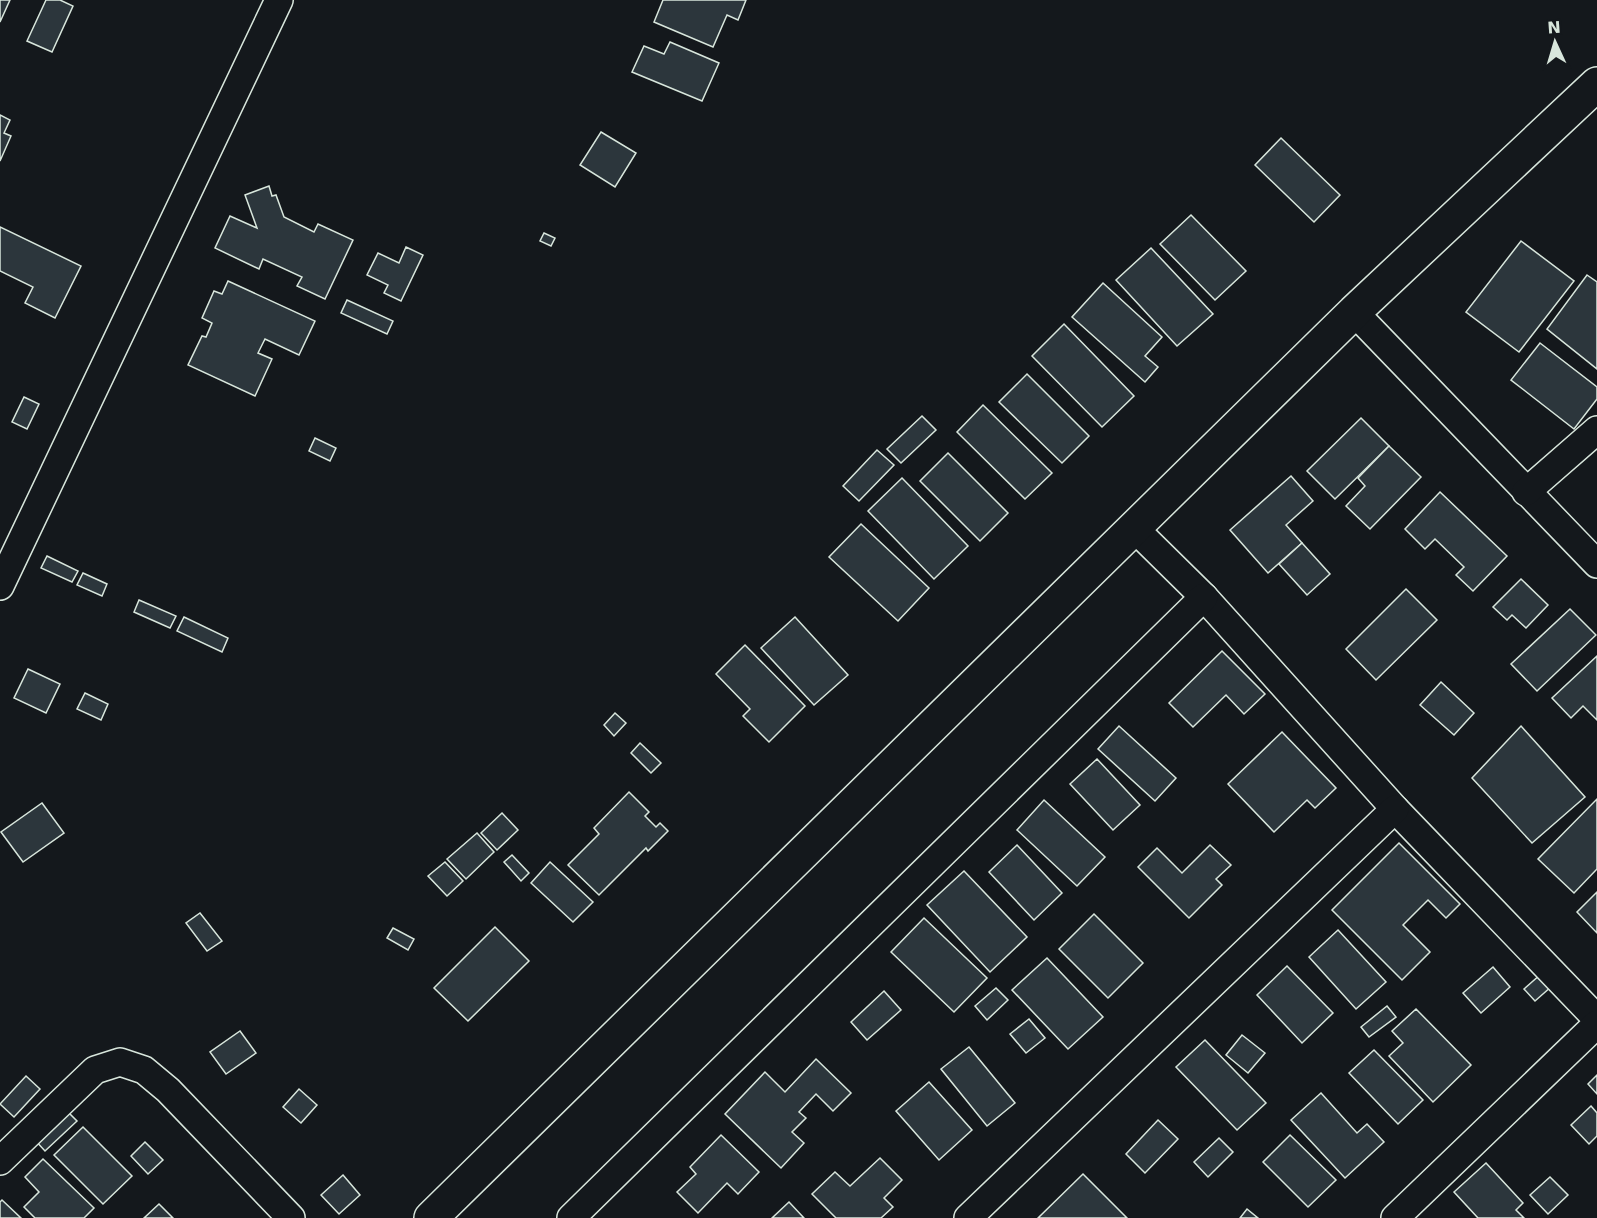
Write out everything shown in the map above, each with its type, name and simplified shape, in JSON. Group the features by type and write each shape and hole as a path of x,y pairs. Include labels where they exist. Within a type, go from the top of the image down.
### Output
{"street":[{"path":"0,586 279,0"},
{"path":"431,1218 1354,312 1597,84"},
{"path":"1354,312 1597,564"},
{"path":"1526,492 1597,430"},
{"path":"1134,528 1204,597 1395,809 1597,1019"},
{"path":"571,1218 1204,597"},
{"path":"969,1218 1395,809"},
{"path":"1395,1218 1597,1024"},
{"path":"0,1161 95,1070 120,1062 144,1070 168,1090 291,1218"}],"building":[{"path":"0,0 10,0 0,22"},
{"path":"46,0 60,0 73,6 52,52 27,41"},
{"path":"663,0 746,0 738,20 727,15 713,47 654,22"},
{"path":"670,42 719,63 702,101 632,72 644,46 664,54"},
{"path":"0,115 10,120 4,133 11,136 0,161"},
{"path":"601,132 636,153 615,187 580,165"},
{"path":"1281,138 1340,195 1314,222 1255,165"},
{"path":"269,186 272,196 276,195 284,217 314,232 318,224 353,240 325,299 297,286 302,277 263,259 259,269 215,248 230,216 257,228 245,195"},
{"path":"1191,215 1246,271 1215,300 1160,244"},
{"path":"0,227 81,266 55,318 25,303 33,287 0,271"},
{"path":"544,233 555,238 551,246 540,241"},
{"path":"1521,241 1574,281 1519,352 1466,312"},
{"path":"406,247 423,255 401,301 384,293 388,285 367,275 378,253 399,263"},
{"path":"1151,248 1213,314 1177,346 1116,280"},
{"path":"1587,275 1597,282 1597,369 1547,329"},
{"path":"228,281 315,321 299,355 265,339 258,353 272,359 255,396 188,365 202,336 206,337 212,323 202,318 214,291 222,294"},
{"path":"1103,283 1162,337 1145,356 1158,367 1145,382 1072,317"},
{"path":"347,300 393,321 387,334 341,313"},
{"path":"1064,324 1134,396 1102,427 1032,356"},
{"path":"1540,343 1597,387 1597,399 1574,429 1511,380"},
{"path":"1027,374 1089,436 1062,463 999,402"},
{"path":"24,397 39,404 27,429 12,422"},
{"path":"983,405 1052,473 1025,499 957,432"},
{"path":"922,416 936,430 901,463 887,449"},
{"path":"1361,418 1389,446 1335,499 1307,471"},
{"path":"315,438 336,448 330,461 309,451"},
{"path":"1389,446 1421,477 1370,529 1346,506 1365,486 1358,478"},
{"path":"877,450 894,465 859,501 843,486"},
{"path":"948,453 1008,513 980,541 920,481"},
{"path":"1291,476 1313,501 1286,525 1302,543 1268,573 1230,530"},
{"path":"902,478 968,546 934,579 868,511"},
{"path":"1440,492 1507,556 1473,591 1456,575 1464,567 1435,539 1425,549 1405,529"},
{"path":"861,524 929,588 898,621 829,557"},
{"path":"1302,543 1330,574 1307,595 1279,564"},
{"path":"47,556 78,571 72,582 41,568"},
{"path":"83,573 107,584 102,596 77,585"},
{"path":"1521,579 1548,605 1526,628 1512,615 1507,620 1493,607"},
{"path":"1406,589 1437,620 1376,680 1346,649"},
{"path":"139,600 176,616 170,628 134,612"},
{"path":"1570,609 1596,635 1537,691 1511,664"},
{"path":"184,617 228,638 222,652 177,631"},
{"path":"795,617 848,675 814,705 761,648"},
{"path":"745,645 805,706 769,742 743,716 750,709 716,674"},
{"path":"1222,651 1265,694 1244,714 1226,695 1193,727 1169,703"},
{"path":"1597,656 1597,720 1583,706 1571,718 1552,698"},
{"path":"28,669 60,684 46,713 14,698"},
{"path":"1441,682 1474,713 1454,735 1420,705"},
{"path":"85,693 108,704 101,720 77,709"},
{"path":"615,713 626,723 614,736 604,725"},
{"path":"1119,726 1176,778 1155,801 1098,749"},
{"path":"1521,726 1585,797 1532,843 1472,778"},
{"path":"1282,732 1336,788 1315,808 1307,800 1274,832 1228,784"},
{"path":"640,743 661,763 651,773 631,753"},
{"path":"1097,759 1140,805 1113,830 1070,784"},
{"path":"629,792 649,812 645,816 656,827 660,823 668,831 648,851 646,848 599,895 568,865 599,834 594,828"},
{"path":"1597,799 1597,869 1574,893 1538,859"},
{"path":"1044,800 1105,857 1077,886 1017,830"},
{"path":"42,803 64,833 23,862 1,832"},
{"path":"502,813 518,830 497,850 481,833"},
{"path":"477,833 494,852 466,879 447,859"},
{"path":"1399,843 1460,904 1446,918 1428,900 1403,925 1430,952 1402,980 1332,910"},
{"path":"1017,845 1062,893 1034,920 989,872"},
{"path":"1210,845 1231,865 1216,879 1222,885 1189,918 1138,867 1157,848 1182,873"},
{"path":"512,855 529,873 521,881 504,862"},
{"path":"445,862 463,881 447,896 428,876"},
{"path":"550,862 593,902 573,922 531,883"},
{"path":"964,871 1027,937 990,972 927,905"},
{"path":"1597,892 1597,933 1577,912"},
{"path":"200,913 222,941 207,951 186,923"},
{"path":"1094,914 1143,963 1108,998 1059,949"},
{"path":"924,918 987,978 954,1012 891,952"},
{"path":"495,927 529,961 468,1021 434,988"},
{"path":"393,928 414,939 408,950 387,938"},
{"path":"1338,930 1386,982 1356,1009 1309,957"},
{"path":"1047,958 1103,1017 1068,1049 1012,990"},
{"path":"1287,966 1333,1013 1302,1043 1257,995"},
{"path":"1493,967 1510,987 1481,1013 1463,993"},
{"path":"1541,974 1552,986 1535,1001 1524,989"},
{"path":"996,988 1008,1000 987,1020 975,1006"},
{"path":"884,991 901,1010 867,1040 851,1022"},
{"path":"1387,1006 1396,1017 1369,1037 1361,1027"},
{"path":"1416,1009 1471,1065 1433,1102 1389,1056 1403,1043 1392,1031"},
{"path":"1029,1019 1045,1038 1026,1053 1010,1034"},
{"path":"240,1031 256,1053 226,1074 210,1052"},
{"path":"1242,1035 1265,1053 1248,1073 1226,1055"},
{"path":"1205,1040 1266,1103 1237,1130 1176,1067"},
{"path":"969,1047 1015,1103 987,1126 941,1069"},
{"path":"1374,1050 1423,1100 1398,1124 1349,1073"},
{"path":"816,1059 851,1093 833,1111 816,1094 799,1112 806,1118 792,1132 804,1143 781,1168 725,1114 765,1072 785,1092"},
{"path":"1597,1075 1597,1094 1588,1084"},
{"path":"26,1076 40,1089 14,1117 0,1104"},
{"path":"929,1082 972,1130 939,1160 896,1111"},
{"path":"299,1089 317,1105 301,1123 283,1107"},
{"path":"1321,1093 1357,1133 1367,1124 1384,1142 1345,1178 1291,1120"},
{"path":"1591,1106 1597,1113 1597,1136 1589,1144 1571,1125"},
{"path":"66,1110 77,1121 45,1151 34,1139"},
{"path":"1158,1120 1178,1139 1145,1173 1126,1154"},
{"path":"83,1127 132,1176 103,1204 54,1155"},
{"path":"721,1135 759,1172 738,1194 727,1183 698,1213 677,1192 696,1174 690,1167"},
{"path":"1290,1135 1336,1180 1308,1207 1263,1162"},
{"path":"1219,1138 1233,1152 1208,1177 1194,1162"},
{"path":"145,1142 163,1160 148,1174 131,1156"},
{"path":"880,1158 902,1180 884,1198 893,1207 881,1218 836,1218 812,1194 835,1172 850,1186"},
{"path":"43,1159 94,1208 84,1218 35,1218 24,1207 39,1192 25,1177"},
{"path":"1486,1163 1523,1203 1516,1210 1524,1218 1478,1218 1454,1192"},
{"path":"1083,1174 1127,1218 1038,1218"},
{"path":"343,1175 360,1195 339,1214 321,1195"},
{"path":"1550,1177 1568,1195 1548,1214 1530,1195"},
{"path":"2,1200 21,1218 0,1218"},
{"path":"789,1202 804,1218 772,1218"},
{"path":"159,1204 173,1218 144,1218"},
{"path":"1247,1209 1258,1218 1240,1218"}]}
